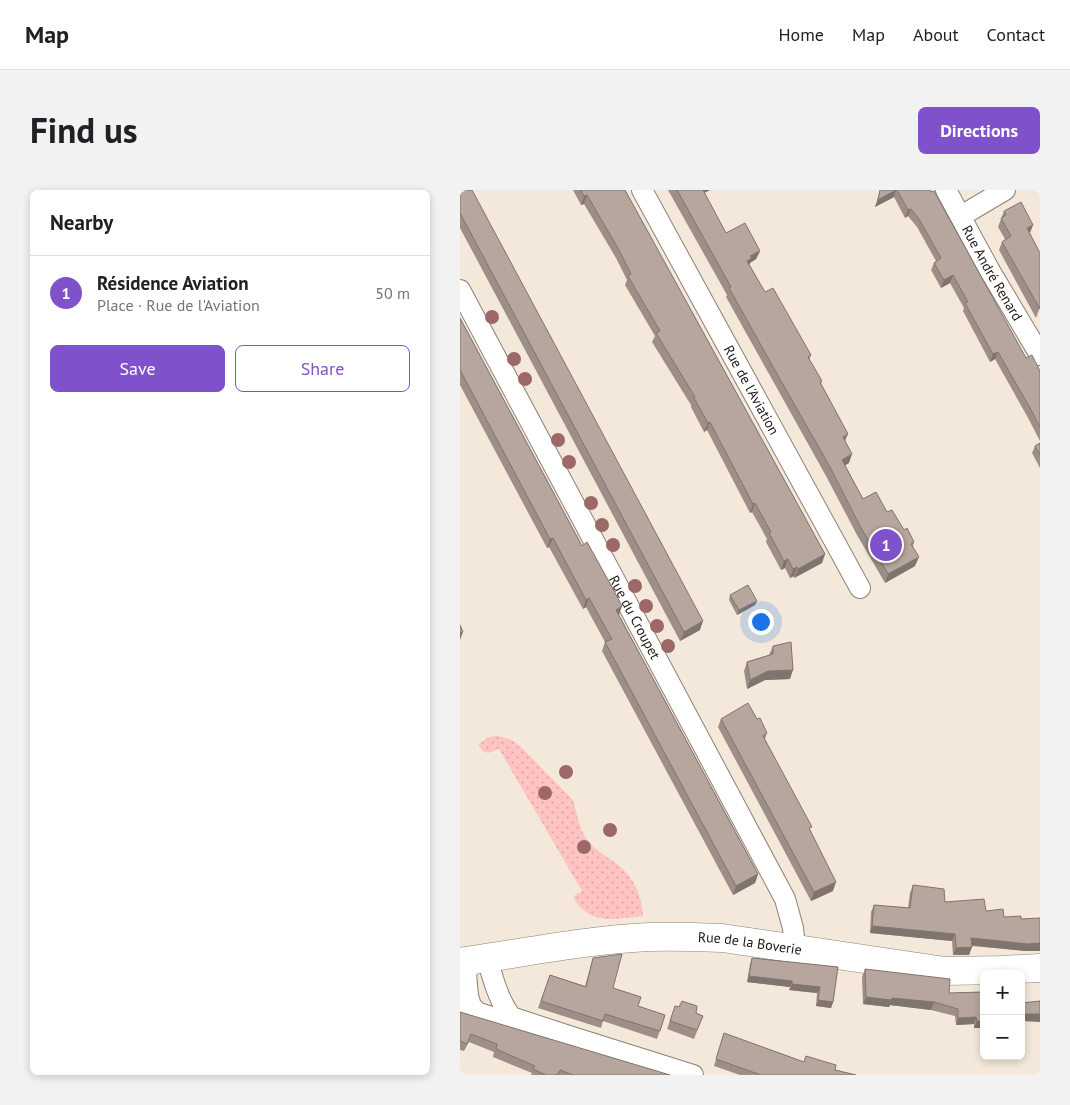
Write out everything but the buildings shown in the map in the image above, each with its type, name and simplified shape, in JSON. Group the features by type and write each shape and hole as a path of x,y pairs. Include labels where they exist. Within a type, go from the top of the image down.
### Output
{"street":[{"name":"Rue de l'Aviation","path":"642,190 860,588"},
{"name":"Rue André Renard","path":"946,190 990,271 1040,355"},
{"path":"961,216 1005,190"},
{"name":"Rue du Croupet","path":"460,290 785,899 793,928 795,949"},
{"name":"Rue de la Boverie","path":"476,960 580,944 648,937 686,936 722,938 945,971 1040,968"},
{"path":"511,1017 476,960 466,973 471,1006 469,1009 498,1019 511,1017 693,1075"}],"shaded area":[{"path":"495,736 508,739 520,746 573,800 580,827 585,837 598,851 624,870 633,881 641,901 643,916 617,919 600,918 585,912 579,906 574,896 582,891 499,749 488,753 483,751 478,745 487,738"}],"place":[{"name":"Résidence Aviation","path":"886,545"}]}
